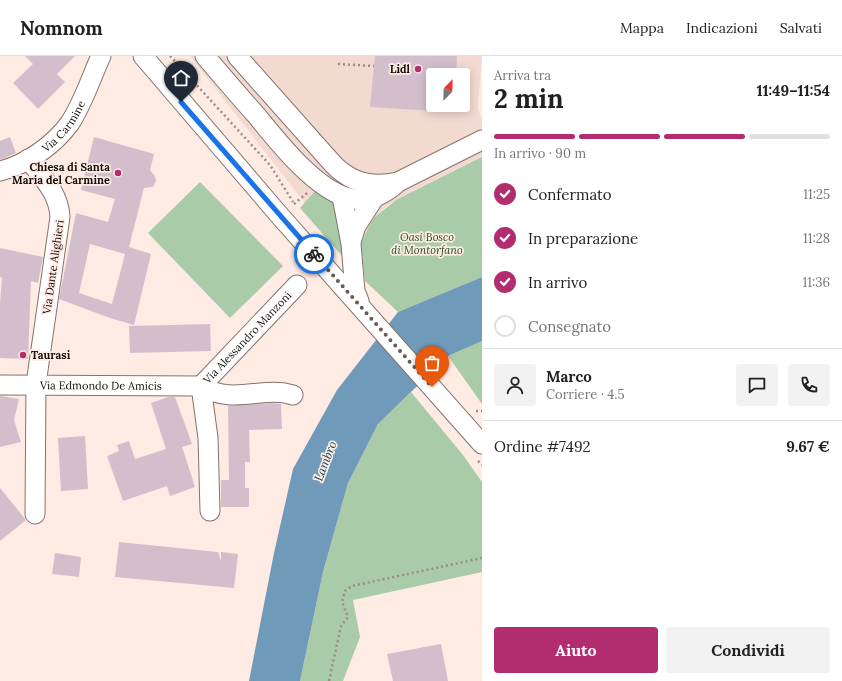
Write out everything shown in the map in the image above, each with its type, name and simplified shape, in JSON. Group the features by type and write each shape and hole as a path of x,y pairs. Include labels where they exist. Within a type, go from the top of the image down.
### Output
{"street":[{"name":"Via Carmine","path":"0,171 13,167 28,159 53,141 70,123 101,56"},
{"path":"142,56 280,216 482,444"},
{"path":"205,56 292,157 319,180 342,196 358,199 374,198 384,193 398,182 482,140"},
{"path":"237,56 318,149 340,171 364,183 384,185 398,182"},
{"name":"Via Dante Alighieri","path":"28,159 53,192 58,203 60,217 36,384 34,514"},
{"path":"342,196 351,244 355,291 361,306"},
{"path":"351,244 356,226 374,198"},
{"name":"Via Alessandro Manzoni","path":"210,511 207,427 201,386 297,285"},
{"name":"Via Edmondo De Amicis","path":"0,385 201,386"},
{"path":"201,386 212,392 224,395 285,393 293,395"}],"path":[{"path":"170,56 270,165 298,209"},
{"path":"338,64 374,66"},
{"path":"329,681 341,626 348,617 342,602 345,591 352,586 482,558"}],"shaded area":[{"path":"190,56 482,56 478,108 482,119 482,157 396,200 382,210 369,226 361,244 361,253 339,247"}],"green space":[{"name":"Oasi Bosco di Montorfano","path":"482,157 482,277 398,312 365,281 361,244 369,226 375,217 396,200"},
{"path":"200,182 283,266 230,318 148,233"},
{"path":"316,190 343,205 344,258 300,208"},
{"path":"482,341 482,404 448,356"},
{"path":"411,392 463,455 482,482 482,572 353,600 360,637 343,681 300,681 323,572 348,483 378,424"}],"water":[{"name":"Lambro","path":"482,277 482,341 448,356 378,424 348,483 323,572 300,681 249,681 274,553 293,469 337,390 398,312"}],"building":[{"path":"25,56 75,56 57,74 65,82 38,109 13,83 33,64"},
{"path":"375,56 457,56 456,68 426,68 426,111 370,107"},
{"path":"10,137 16,153 0,160 0,141"},
{"path":"94,137 154,154 150,170 155,176 156,181 153,187 144,188 129,247 151,254 134,325 110,318 59,299 76,213 108,222 115,199 81,190","holes":["90,244 125,254 112,304 79,293"]},
{"path":"0,248 43,257 38,283 31,281 28,359 0,358 0,302 2,278 0,277"},
{"path":"210,324 211,351 130,353 129,326"},
{"path":"0,396 19,399 14,420 21,442 0,447"},
{"path":"168,397 175,397 192,444 182,447 195,487 170,496 167,486 123,501 107,456 119,451 117,445 129,441 135,459 166,449 151,403"},
{"path":"271,403 281,404 282,429 249,430 250,462 245,462 245,488 249,488 249,507 221,507 221,480 229,480 228,406"},
{"path":"85,436 88,489 61,491 58,438"},
{"path":"0,488 26,520 0,541"},
{"path":"119,542 218,552 221,561 221,552 238,554 234,588 115,577"},
{"path":"55,553 81,557 79,577 52,574"},
{"path":"441,644 448,681 393,681 387,654"}],"way so far":[{"path":"314,254 432,387"}],"place":[{"name":"Lidl","path":"418,69"},
{"name":"Chiesa di Santa Maria del Carmine","path":"118,173"},
{"name":"Taurasi","path":"23,355"}],"route":[{"path":"181,102 314,254"}]}
